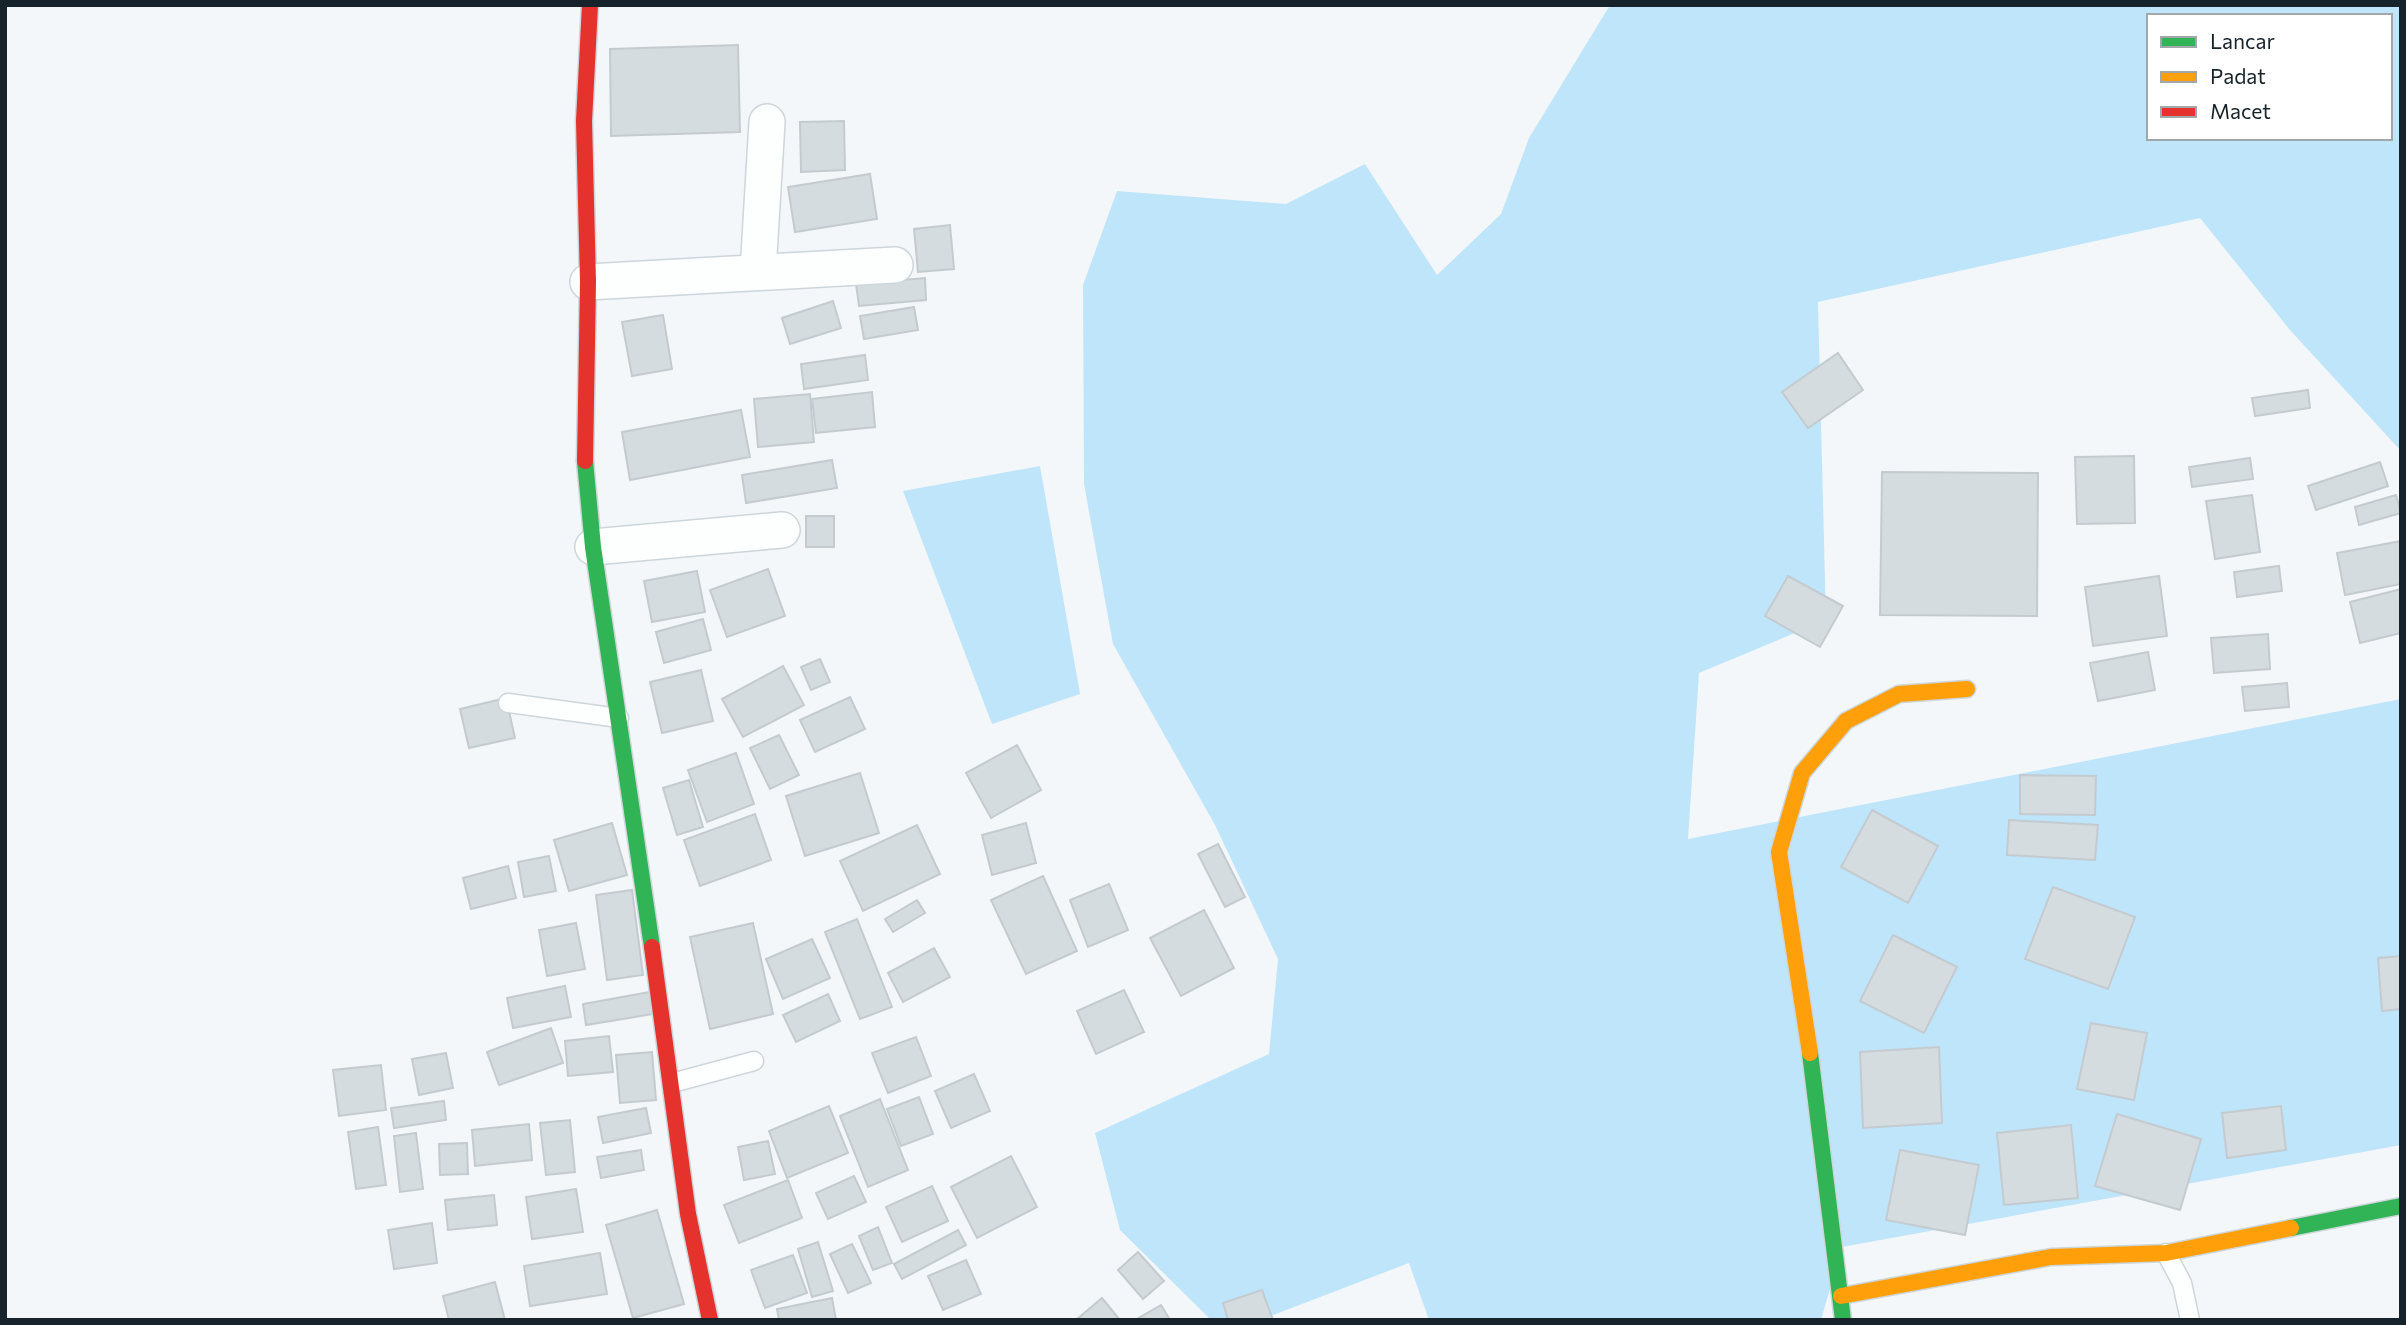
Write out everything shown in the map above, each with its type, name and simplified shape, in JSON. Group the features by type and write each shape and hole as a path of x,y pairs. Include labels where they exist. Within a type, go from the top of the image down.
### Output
{"street":[{"path":"590,5 584,121 587,282 584,452 593,547 672,1083 688,1214 710,1320"},
{"path":"758,272 766,122"},
{"path":"587,282 895,265"},
{"path":"593,547 782,530"},
{"path":"1843,1320 1805,1010 1779,852 1802,773 1846,721 1899,694 1967,689"},
{"path":"1842,1296 2051,1257 2166,1253 2401,1206"}],"lane":[{"path":"508,703 619,718"},
{"path":"672,1083 754,1061"},
{"path":"2166,1253 2182,1283 2190,1320"}],"shaded area":[{"path":"1610,5 2401,5 2401,451 2290,330 2200,218 1818,302 1826,620 1699,673 1688,839 2401,699 2401,1145 1842,1247 1821,1320 1429,1320 1409,1263 1260,1320 1211,1320 1120,1230 1095,1133 1269,1054 1278,959 1215,825 1113,644 1084,484 1083,285 1117,191 1286,204 1365,164 1437,275 1501,214 1529,138"},
{"path":"1040,466 1080,694 992,724 903,491"}],"building":[{"path":"738,45 740,132 611,136 610,49"},
{"path":"844,121 845,170 801,172 800,122"},
{"path":"870,174 877,219 795,232 788,187"},
{"path":"950,225 954,269 918,272 914,229"},
{"path":"925,278 926,300 859,306 856,284"},
{"path":"833,301 841,328 790,344 782,318"},
{"path":"914,307 918,330 864,339 860,316"},
{"path":"663,315 672,369 632,376 622,322"},
{"path":"1838,353 1863,390 1808,428 1782,392"},
{"path":"865,355 868,380 804,389 801,364"},
{"path":"2308,390 2310,408 2255,416 2252,398"},
{"path":"872,392 875,427 816,433 812,399"},
{"path":"810,394 814,442 758,447 754,399"},
{"path":"741,410 750,457 630,480 622,432"},
{"path":"2134,456 2135,523 2077,524 2075,457"},
{"path":"2250,458 2253,479 2192,487 2189,467"},
{"path":"832,460 837,488 746,503 742,475"},
{"path":"2380,462 2388,486 2316,510 2308,486"},
{"path":"1882,472 2038,473 2037,616 1880,615"},
{"path":"2252,495 2260,552 2215,559 2206,501"},
{"path":"2396,495 2401,513 2359,525 2355,507"},
{"path":"806,516 834,516 834,547 806,547"},
{"path":"2401,541 2401,584 2345,595 2337,553"},
{"path":"2279,566 2282,591 2237,597 2234,572"},
{"path":"768,569 785,616 727,637 710,590"},
{"path":"697,571 705,612 652,622 644,581"},
{"path":"1788,576 1843,606 1820,647 1765,616"},
{"path":"2159,576 2167,636 2093,646 2085,587"},
{"path":"2401,589 2401,633 2360,643 2350,602"},
{"path":"703,619 711,650 664,663 656,632"},
{"path":"2268,634 2270,669 2214,673 2211,638"},
{"path":"2148,652 2155,690 2098,701 2090,663"},
{"path":"820,659 830,682 811,690 801,667"},
{"path":"783,666 804,705 743,737 722,699"},
{"path":"701,670 713,721 662,733 650,682"},
{"path":"2287,683 2289,707 2245,711 2242,687"},
{"path":"850,697 865,729 815,752 800,720"},
{"path":"506,698 515,738 469,748 460,709"},
{"path":"779,735 799,775 770,789 750,748"},
{"path":"1017,745 1041,790 991,818 966,773"},
{"path":"736,753 754,804 707,822 688,770"},
{"path":"860,773 879,833 805,856 786,796"},
{"path":"2020,775 2096,776 2095,815 2020,814"},
{"path":"689,780 703,827 677,835 663,788"},
{"path":"1872,810 1938,846 1908,903 1841,867"},
{"path":"755,814 771,860 700,886 684,840"},
{"path":"2009,820 2098,825 2095,860 2007,855"},
{"path":"612,823 627,875 569,891 554,840"},
{"path":"1026,823 1036,863 992,875 982,835"},
{"path":"917,825 940,874 863,911 840,861"},
{"path":"1218,844 1245,897 1225,907 1198,854"},
{"path":"549,856 556,891 524,897 518,862"},
{"path":"508,866 516,898 471,909 463,878"},
{"path":"1043,876 1077,951 1026,974 991,900"},
{"path":"1109,884 1128,930 1088,947 1070,900"},
{"path":"2053,887 2135,917 2108,989 2025,959"},
{"path":"632,890 643,975 607,980 596,895"},
{"path":"917,900 925,913 893,932 885,919"},
{"path":"1204,910 1234,968 1181,996 1150,938"},
{"path":"857,919 892,1007 860,1019 825,932"},
{"path":"576,923 585,969 547,976 539,930"},
{"path":"753,923 773,1014 710,1029 690,937"},
{"path":"1893,935 1957,967 1924,1033 1860,1001"},
{"path":"812,939 830,978 783,999 766,959"},
{"path":"934,948 950,977 903,1002 888,973"},
{"path":"2401,956 2401,1009 2382,1011 2378,958"},
{"path":"565,986 571,1017 513,1028 507,998"},
{"path":"1124,990 1144,1032 1096,1054 1077,1011"},
{"path":"650,992 653,1014 586,1025 583,1004"},
{"path":"828,994 840,1021 796,1042 783,1015"},
{"path":"2091,1023 2147,1033 2134,1100 2077,1089"},
{"path":"551,1028 563,1063 499,1085 487,1052"},
{"path":"609,1036 613,1072 568,1076 565,1041"},
{"path":"916,1037 931,1076 888,1093 872,1053"},
{"path":"1939,1047 1942,1123 1863,1128 1860,1052"},
{"path":"652,1052 656,1100 620,1103 616,1055"},
{"path":"446,1053 453,1088 419,1095 412,1059"},
{"path":"381,1065 386,1110 339,1116 333,1070"},
{"path":"974,1074 990,1111 951,1128 935,1091"},
{"path":"919,1097 933,1134 901,1146 887,1109"},
{"path":"880,1099 908,1170 868,1187 840,1116"},
{"path":"444,1101 446,1120 394,1128 391,1108"},
{"path":"829,1106 848,1153 787,1178 769,1131"},
{"path":"2281,1106 2286,1150 2227,1158 2222,1113"},
{"path":"646,1108 651,1133 603,1143 598,1117"},
{"path":"2117,1114 2201,1139 2180,1210 2095,1186"},
{"path":"570,1120 575,1172 546,1175 540,1123"},
{"path":"529,1124 532,1160 475,1166 472,1130"},
{"path":"2071,1125 2078,1198 2004,1205 1997,1133"},
{"path":"378,1127 386,1185 356,1189 348,1132"},
{"path":"416,1133 423,1189 400,1192 394,1136"},
{"path":"768,1141 775,1174 744,1180 738,1147"},
{"path":"467,1143 468,1174 440,1175 439,1144"},
{"path":"641,1150 644,1170 601,1178 597,1157"},
{"path":"1900,1150 1979,1165 1965,1235 1886,1220"},
{"path":"1011,1156 1037,1207 977,1238 951,1187"},
{"path":"854,1176 866,1202 828,1219 816,1193"},
{"path":"788,1180 802,1218 739,1243 724,1205"},
{"path":"932,1186 948,1221 902,1242 886,1207"},
{"path":"576,1189 583,1232 532,1239 526,1197"},
{"path":"494,1195 497,1225 448,1230 445,1200"},
{"path":"657,1210 684,1304 633,1318 606,1225"},
{"path":"432,1223 437,1263 394,1269 388,1230"},
{"path":"878,1227 892,1263 873,1270 859,1236"},
{"path":"958,1230 966,1245 902,1279 894,1264"},
{"path":"818,1242 833,1291 812,1297 798,1249"},
{"path":"852,1244 871,1283 848,1293 830,1254"},
{"path":"1138,1252 1164,1281 1143,1299 1118,1270"},
{"path":"600,1253 607,1294 530,1306 524,1266"},
{"path":"793,1255 807,1293 765,1308 751,1270"},
{"path":"966,1260 981,1294 943,1310 928,1276"},
{"path":"495,1282 505,1320 449,1320 443,1296"},
{"path":"1262,1290 1273,1320 1228,1320 1223,1303"},
{"path":"832,1298 836,1320 779,1320 777,1309"},
{"path":"1102,1298 1120,1320 1076,1320"},
{"path":"1161,1305 1170,1320 1137,1319"}],"traffic: fast":[{"path":"585,461 593,547 652,947"},
{"path":"1810,1053 1843,1320"},
{"path":"2291,1228 2401,1206"}],"traffic: slow":[{"path":"1810,1053 1779,852 1802,773 1846,721 1899,694 1967,689"},
{"path":"1841,1296 2051,1257 2166,1253 2291,1228"}],"traffic: jam":[{"path":"585,461 588,282 584,121 590,5"},
{"path":"652,947 688,1214 710,1320"}]}
